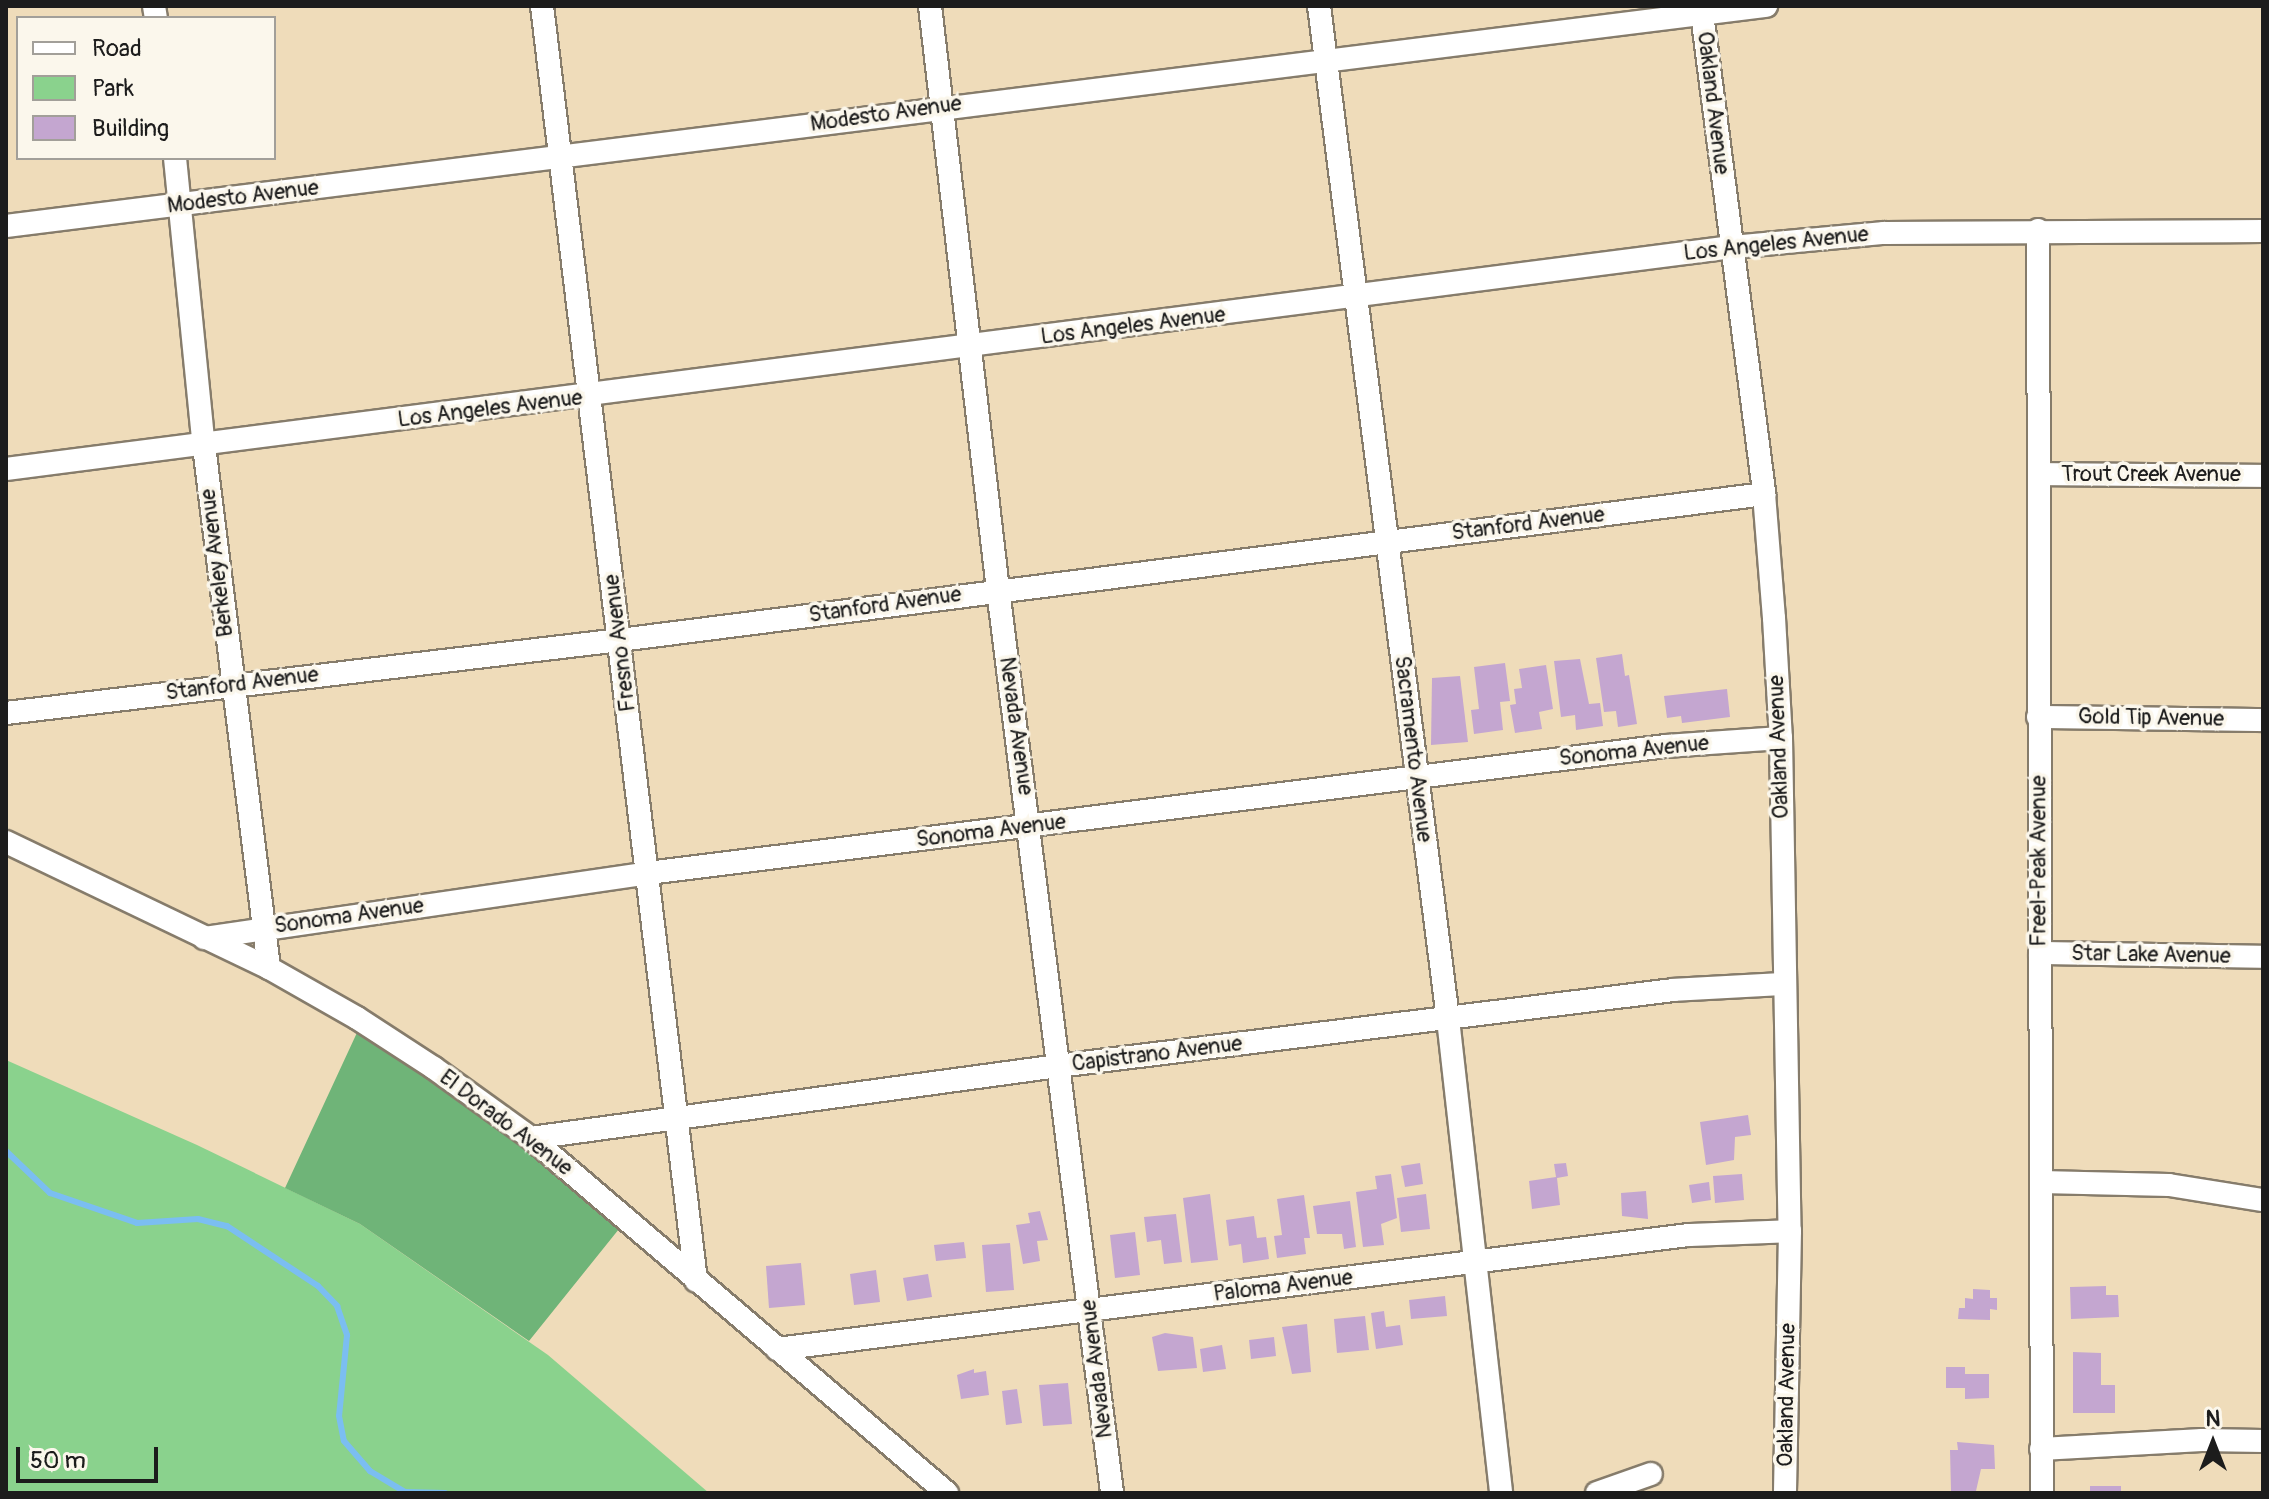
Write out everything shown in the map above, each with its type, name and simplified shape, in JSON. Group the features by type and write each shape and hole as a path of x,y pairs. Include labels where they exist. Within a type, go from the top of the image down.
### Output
{"street":[{"name":"Fresno Avenue","path":"542,6 696,1281"},
{"name":"Nevada Avenue","path":"930,6 968,347 1112,1493"},
{"name":"Sacramento Avenue","path":"1319,6 1448,1019 1501,1493"},
{"name":"Modesto Avenue","path":"6,226 562,158 942,106 1326,62 1701,10 1766,6"},
{"name":"Oakland Avenue","path":"1701,10 1764,494 1781,738 1790,1231 1785,1493"},
{"name":"Berkeley Avenue","path":"175,160 204,446 269,968"},
{"name":"Freel-Peak Avenue","path":"2038,230 2042,1493"},
{"name":"Los Angeles Avenue","path":"6,469 204,446 1732,247 1884,233 2263,231"},
{"name":"Trout Creek Avenue","path":"2040,474 2263,476"},
{"name":"Stanford Avenue","path":"6,713 620,640 1764,494"},
{"name":"Gold Tip Avenue","path":"2038,717 2263,720"},
{"name":"Sonoma Avenue","path":"204,938 648,873 1666,746 1781,738"},
{"name":"El Dorado Avenue","path":"6,842 269,968 370,1026 531,1138 947,1493"},
{"name":"Star Lake Avenue","path":"2040,953 2263,957"},
{"name":"Capistrano Avenue","path":"531,1138 1058,1066 1673,990 1785,984"},
{"path":"2041,1182 2169,1185 2263,1200"},
{"name":"Paloma Avenue","path":"777,1349 1688,1235 1790,1231"},
{"path":"2041,1449 2202,1440 2263,1441"},
{"path":"1597,1493 1651,1474"}],"green space":[{"path":"361,1024 421,1062 619,1229 529,1341 360,1224 285,1188"},
{"path":"6,1060 197,1145 360,1224 548,1355 709,1493 6,1493"}],"building":[{"path":"1622,654 1625,676 1629,675 1637,724 1618,727 1616,711 1604,712 1596,658"},
{"path":"1580,659 1589,704 1600,703 1603,726 1576,730 1575,715 1561,717 1554,661"},
{"path":"1505,663 1510,701 1500,702 1503,730 1474,734 1471,710 1479,709 1474,667"},
{"path":"1546,665 1553,709 1539,712 1542,729 1515,733 1510,705 1516,704 1514,689 1522,688 1519,669"},
{"path":"1460,676 1468,742 1431,745 1432,678"},
{"path":"1727,689 1730,717 1682,723 1681,716 1667,718 1664,696"},
{"path":"1748,1115 1751,1135 1735,1137 1734,1160 1706,1165 1700,1122"},
{"path":"1420,1163 1423,1184 1405,1187 1401,1166"},
{"path":"1566,1163 1568,1176 1557,1178 1560,1205 1532,1209 1529,1181 1556,1177 1554,1164"},
{"path":"1391,1174 1397,1218 1381,1224 1384,1245 1363,1247 1356,1192 1377,1189 1375,1176"},
{"path":"1742,1174 1744,1200 1715,1203 1713,1176"},
{"path":"1709,1182 1711,1200 1692,1203 1689,1185"},
{"path":"1646,1191 1648,1219 1622,1216 1621,1193"},
{"path":"1210,1194 1218,1260 1191,1263 1183,1198"},
{"path":"1426,1194 1430,1229 1401,1232 1397,1198"},
{"path":"1304,1195 1310,1238 1304,1238 1306,1254 1277,1258 1274,1236 1282,1235 1277,1199"},
{"path":"1350,1201 1356,1247 1344,1249 1342,1234 1317,1234 1313,1206"},
{"path":"1040,1211 1048,1240 1037,1241 1040,1261 1023,1264 1016,1225 1030,1223 1028,1213"},
{"path":"1176,1214 1182,1262 1164,1264 1161,1240 1147,1242 1144,1217"},
{"path":"1254,1216 1257,1238 1266,1237 1269,1259 1243,1263 1241,1244 1229,1246 1226,1220"},
{"path":"1135,1232 1140,1275 1115,1278 1110,1235"},
{"path":"964,1242 966,1258 936,1261 934,1245"},
{"path":"1010,1243 1014,1290 986,1292 982,1245"},
{"path":"801,1263 805,1305 769,1308 766,1266"},
{"path":"876,1270 880,1302 854,1305 850,1274"},
{"path":"928,1274 932,1297 907,1301 903,1278"},
{"path":"2106,1286 2106,1295 2118,1295 2119,1317 2071,1319 2070,1287"},
{"path":"1973,1289 1990,1290 1990,1298 1997,1298 1997,1310 1990,1309 1990,1320 1958,1319 1959,1308 1965,1308 1965,1298 1973,1299"},
{"path":"1445,1296 1447,1316 1411,1319 1409,1300"},
{"path":"1384,1311 1386,1327 1400,1325 1403,1345 1376,1349 1371,1313"},
{"path":"1365,1316 1369,1350 1337,1353 1334,1319"},
{"path":"1307,1324 1311,1372 1292,1374 1282,1327"},
{"path":"1165,1333 1193,1337 1197,1368 1158,1371 1152,1337"},
{"path":"1274,1337 1276,1356 1251,1359 1249,1340"},
{"path":"1222,1345 1226,1369 1203,1372 1200,1349"},
{"path":"2073,1352 2101,1353 2101,1385 2115,1385 2115,1413 2073,1413"},
{"path":"1946,1367 1965,1367 1965,1374 1989,1374 1989,1398 1965,1399 1965,1388 1946,1388"},
{"path":"974,1369 974,1373 986,1371 989,1395 961,1399 957,1375"},
{"path":"1068,1383 1072,1424 1043,1426 1039,1385"},
{"path":"1017,1389 1022,1423 1006,1425 1002,1391"},
{"path":"1957,1442 1994,1445 1995,1469 1981,1469 1976,1491 1951,1491 1950,1450 1958,1450"},
{"path":"2090,1486 2121,1486 2121,1493 2090,1493"}],"waterway":[{"path":"6,1151 50,1193 137,1223 198,1219 227,1226 318,1286 337,1306 347,1335 339,1416 344,1441 370,1471 405,1492 445,1493"}]}
